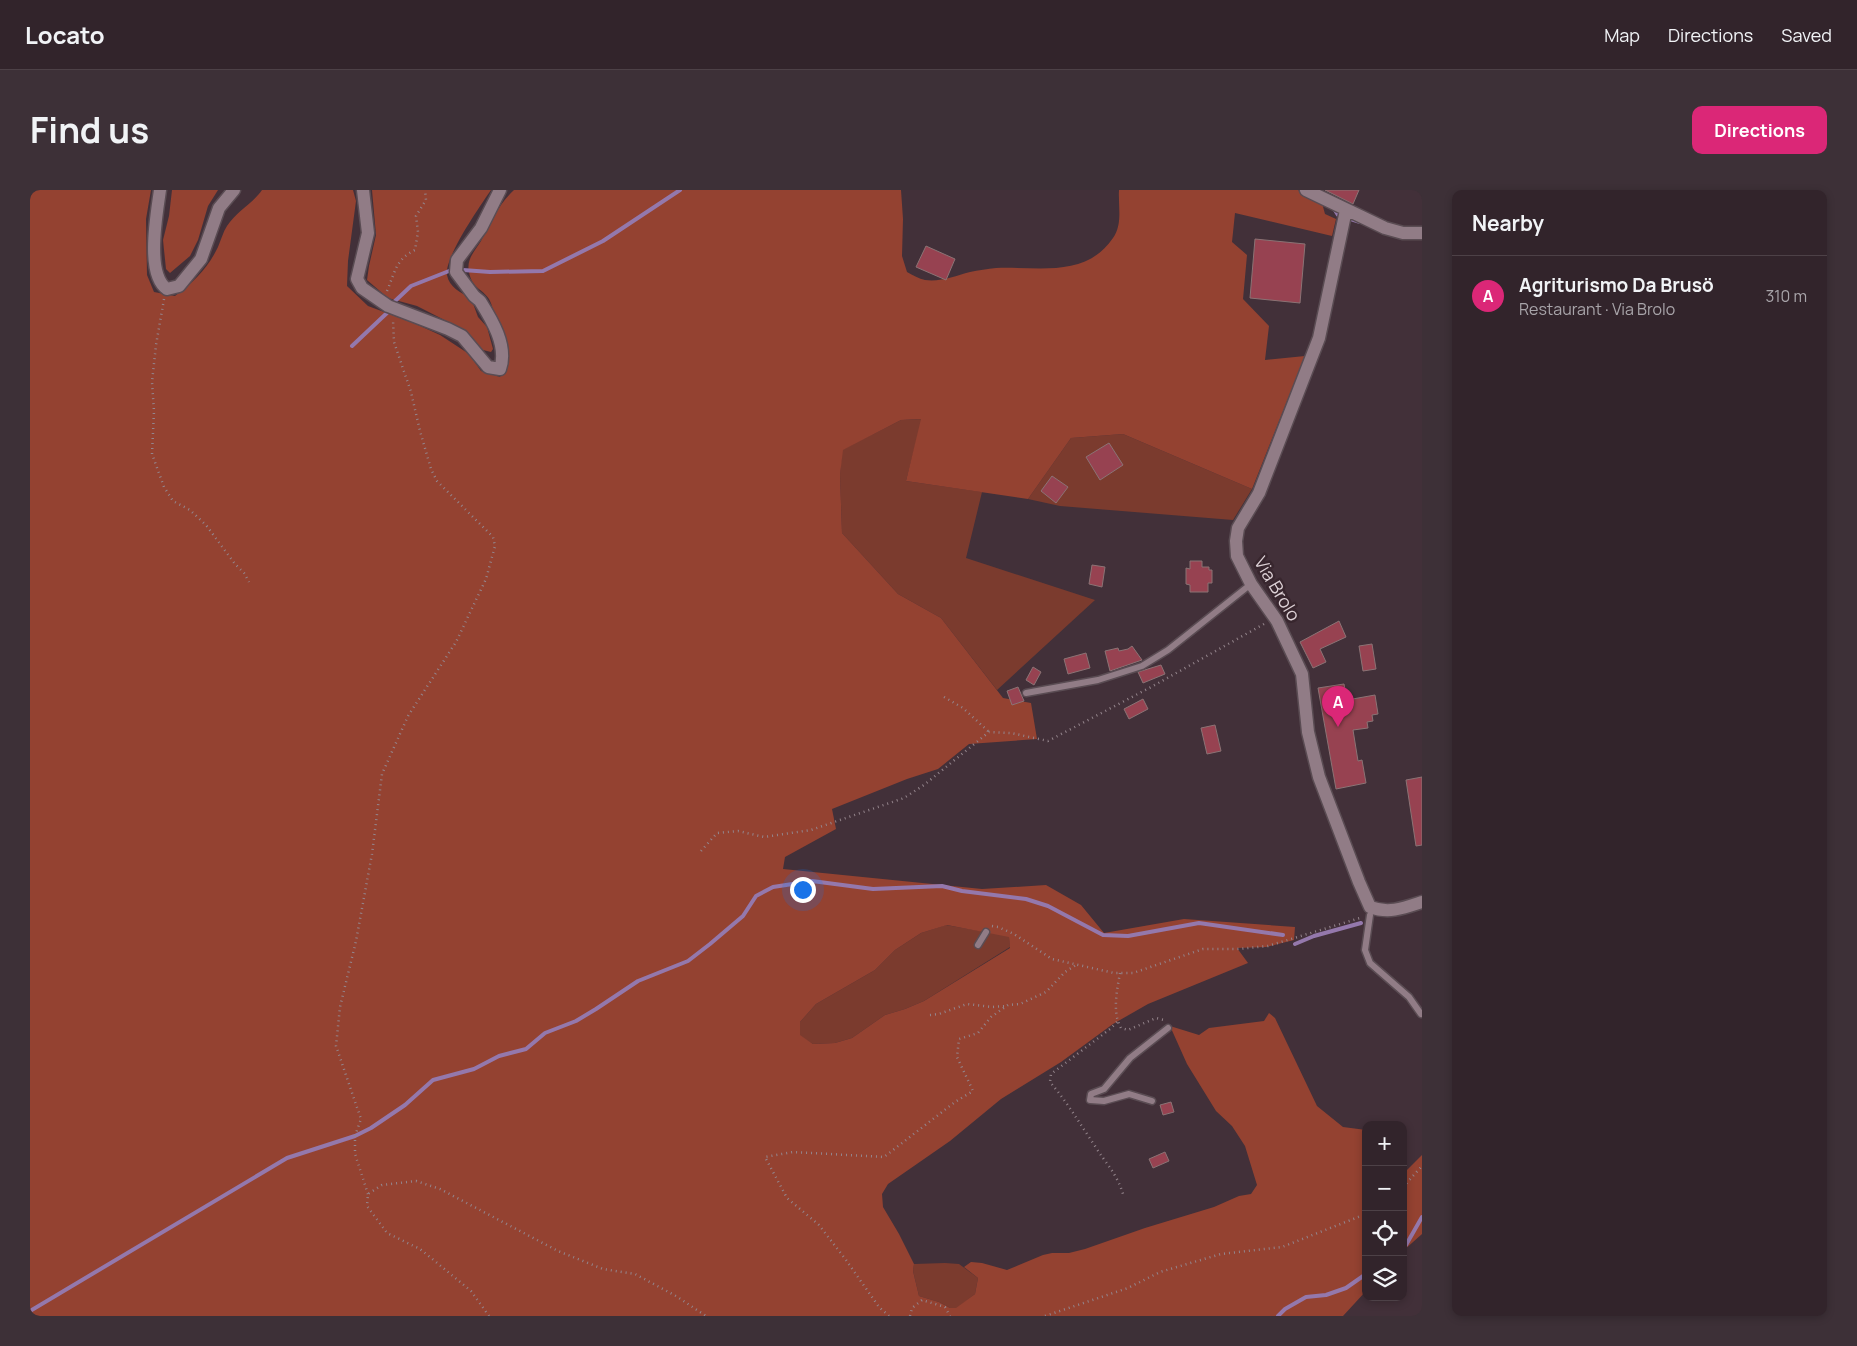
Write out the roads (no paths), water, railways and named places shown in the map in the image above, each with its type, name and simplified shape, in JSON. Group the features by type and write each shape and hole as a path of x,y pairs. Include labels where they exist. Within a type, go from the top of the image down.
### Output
{"street":[{"path":"160,190 154,250 158,278 167,289 179,286 200,259 219,208 234,190"},
{"path":"364,190 368,233 358,279 362,288 390,306 462,336 488,367 500,369 503,361 502,345 493,325 480,301 456,272 457,260 481,228 500,190"},
{"path":"1306,190 1345,215 1403,233 1422,233"},
{"name":"Via Brolo","path":"1345,215 1319,338 1260,493 1238,528 1236,541 1237,556 1274,618 1302,674 1308,732 1319,777 1370,907 1384,911 1397,911 1422,902"}],"lane":[{"path":"1026,693 1098,680 1142,666 1168,650 1252,584"},
{"path":"1370,915 1365,950 1370,964 1409,997 1420,1014"},
{"path":"978,945 986,932"},
{"path":"1152,1101 1129,1094 1104,1102 1090,1100 1091,1094 1104,1088 1130,1058 1168,1028"}],"waterway":[{"path":"463,270 490,272 543,271 603,241 680,190"},
{"path":"1333,207 1338,215 1360,222"},
{"path":"394,302 411,286 449,271"},
{"path":"352,346 388,312"},
{"path":"30,1311 287,1158 355,1136 371,1128 405,1105 433,1080 474,1069 499,1056 526,1049 545,1033 576,1021 638,981 688,961 743,916 756,896 773,887 812,881 873,889 942,886 962,891 1026,899 1048,906 1103,935 1128,936 1199,923 1283,935"},
{"path":"1295,944 1314,936 1361,923"},
{"path":"1407,1243 1422,1217"},
{"path":"1278,1316 1285,1309 1306,1297 1326,1295 1346,1288 1362,1277"}],"place":[{"name":"Agriturismo Da Brusö","path":"1338,727"}]}
